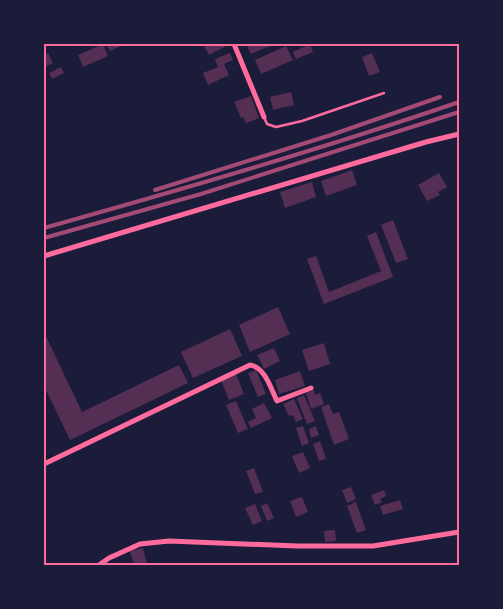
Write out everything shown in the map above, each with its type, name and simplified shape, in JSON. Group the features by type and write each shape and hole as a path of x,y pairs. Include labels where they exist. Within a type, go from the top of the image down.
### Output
{"street":[{"path":"234,44 264,116"},
{"path":"44,256 426,142 459,134"},
{"path":"44,464 250,365 257,366 262,371 278,401 311,388"},
{"path":"99,565 109,558 140,544 159,542 373,546 459,532"}],"lane":[{"path":"264,116 267,124 276,127 302,122 384,93"}],"building":[{"path":"103,44 108,56 83,67 78,55"},
{"path":"106,44 125,44 110,51"},
{"path":"203,44 230,44 209,55"},
{"path":"246,44 274,44 251,54"},
{"path":"310,44 313,52 296,59 293,52"},
{"path":"286,46 293,60 261,74 255,60"},
{"path":"48,53 53,63 45,67 44,55"},
{"path":"230,53 233,60 224,64 229,75 208,85 203,73 218,67 215,59"},
{"path":"372,53 380,72 369,76 362,57"},
{"path":"61,67 64,73 52,79 49,73"},
{"path":"291,92 294,105 273,110 270,97"},
{"path":"251,96 259,118 246,123 243,117 241,118 234,102"},
{"path":"352,170 357,185 326,196 321,181"},
{"path":"439,173 447,187 438,192 440,195 427,201 418,185"},
{"path":"312,182 316,197 285,208 280,192"},
{"path":"393,220 408,259 396,263 381,225"},
{"path":"376,232 393,277 324,304 307,259 316,256 329,292 381,271 367,236"},
{"path":"278,307 290,334 250,352 239,325"},
{"path":"230,329 242,356 193,378 181,352"},
{"path":"44,332 82,412 179,365 188,383 70,440 44,386"},
{"path":"324,343 330,364 309,371 302,350"},
{"path":"274,348 280,361 264,369 257,355"},
{"path":"256,370 266,394 258,397 248,373"},
{"path":"300,371 305,386 279,394 275,380"},
{"path":"236,374 244,394 229,400 221,380"},
{"path":"314,390 315,395 320,393 324,404 311,409 306,393"},
{"path":"304,395 315,421 307,424 297,398"},
{"path":"294,399 303,419 296,422 293,415 289,416 283,404"},
{"path":"236,401 248,429 238,433 226,405"},
{"path":"264,403 272,418 251,428 248,422 256,418 252,409"},
{"path":"329,404 333,414 339,412 349,439 334,445 321,407"},
{"path":"303,426 309,443 302,446 296,428"},
{"path":"316,426 319,435 311,438 309,429"},
{"path":"320,441 326,459 319,461 313,444"},
{"path":"303,452 310,468 299,473 292,456"},
{"path":"254,468 263,492 255,494 246,471"},
{"path":"351,487 356,499 347,503 342,490"},
{"path":"384,490 386,496 380,499 382,502 375,505 371,495"},
{"path":"302,497 308,512 296,517 290,501"},
{"path":"400,500 403,509 383,515 380,506"},
{"path":"356,502 366,530 357,533 347,506"},
{"path":"267,503 274,518 267,521 261,506"},
{"path":"255,504 262,521 253,525 245,508"},
{"path":"335,530 336,541 325,542 324,531"},
{"path":"143,548 147,564 134,565 130,551"}],"railway":[{"path":"155,190 331,135 440,97"},
{"path":"44,228 252,168 459,102"},
{"path":"44,238 201,194 459,112"}]}
